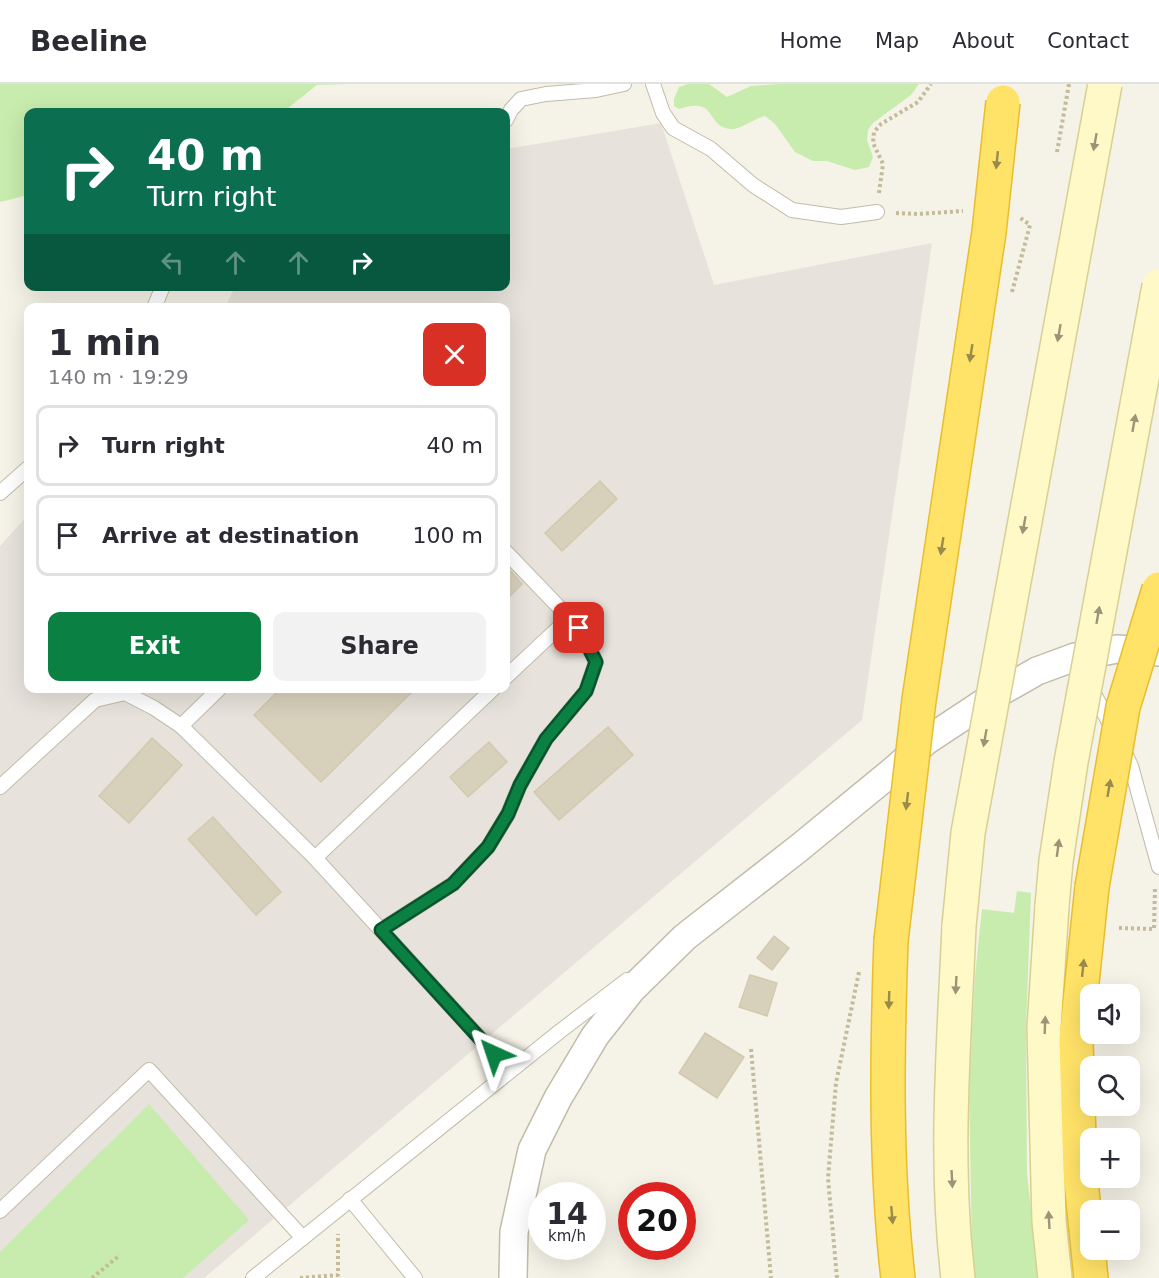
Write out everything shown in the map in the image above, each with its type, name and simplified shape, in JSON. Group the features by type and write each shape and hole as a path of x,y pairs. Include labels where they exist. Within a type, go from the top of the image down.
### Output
{"highway":[{"path":"898,1278 891,1213 888,1106 891,941 919,700 989,232 1004,93"},
{"path":"1091,1278 1080,1171 1076,1040 1092,887 1123,707 1159,589"}],"main road":[{"path":"958,1278 950,1152 959,926 968,833 1105,84"},
{"path":"1055,1278 1049,1221 1044,1028 1056,861 1071,762 1159,285"}],"street":[{"path":"513,1278 514,1232 532,1150 558,1098 595,1036 632,989 685,937 799,848 926,741 1000,692 1037,671 1075,657 1117,649 1159,652"}],"lane":[{"path":"510,112 521,99 546,93 596,90 624,84"},
{"path":"653,84 663,113 673,128 711,149 753,184 792,210 841,218 877,212"},
{"path":"0,493 24,472"},
{"path":"381,930 453,884 488,847 508,814 520,785 546,739 586,691 596,662 579,628 510,556"},
{"path":"510,674 569,618"},
{"path":"1075,657 1131,766 1159,867"},
{"path":"0,787 95,700 125,693 154,708 181,726 315,858 510,1071"},
{"path":"181,726 215,693"},
{"path":"315,858 489,693"},
{"path":"253,1278 510,1071 685,937"},
{"path":"0,1211 149,1070 303,1238"},
{"path":"350,1199 415,1278"}],"path":[{"path":"1057,152 1070,84"},
{"path":"1119,928 1154,929 1154,886 1159,886"},
{"path":"837,1278 828,1178 836,1083 861,961"},
{"path":"751,1049 771,1278"},
{"path":"300,1278 338,1275 339,1209"},
{"path":"92,1278 120,1255"}],"shaded area":[{"path":"661,123 714,285 932,243 862,720 204,1278 0,1278 0,546 24,519 24,693 510,693 510,303 227,303 233,291 510,291 510,148"}],"green space":[{"path":"0,84 347,84 317,85 288,108 24,108 24,196 0,202"},
{"path":"688,84 709,84 727,97 751,86 779,84 919,84 911,95 873,123 868,130 867,140 873,157 869,167 855,170 827,161 813,161 795,152 775,124 765,116 738,128 730,129 722,127 706,109 700,106 679,109 674,106 674,99 679,87"},
{"path":"1017,891 1031,893 1026,1027 1027,1174 1039,1278 975,1278 972,1257 969,1085 975,976 982,909 1014,913"},
{"path":"149,1104 249,1220 183,1278 0,1278 0,1252"}],"building":[{"path":"600,481 617,499 562,551 545,533"},
{"path":"510,570 522,584 510,596"},
{"path":"276,693 411,693 321,782 254,715"},
{"path":"608,727 633,755 559,820 534,792"},
{"path":"152,738 182,765 129,823 99,796"},
{"path":"489,742 507,762 468,797 450,777"},
{"path":"213,817 281,892 256,915 188,839"},
{"path":"774,936 789,948 772,970 757,958"},
{"path":"750,975 777,983 767,1016 739,1007"},
{"path":"705,1033 744,1057 717,1098 679,1073"}],"route":[{"path":"494,1054 381,930 453,884 488,847 508,814 520,785 546,739 586,691 596,662 579,628"}]}
